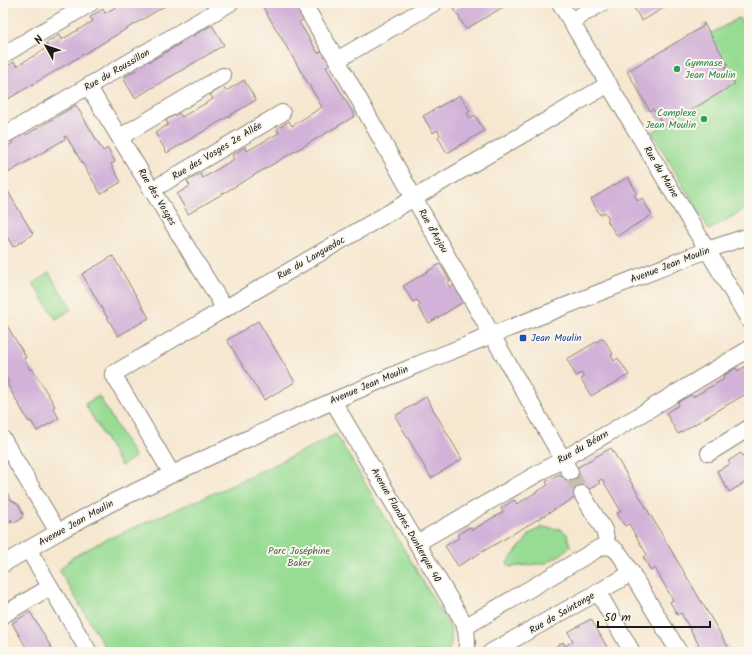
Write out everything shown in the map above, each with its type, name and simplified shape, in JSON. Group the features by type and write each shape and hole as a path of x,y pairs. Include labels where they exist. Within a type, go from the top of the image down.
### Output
{"street":[{"path":"3,55 91,3"},
{"name":"Rue du Roussillon","path":"3,136 230,3"},
{"name":"Rue d'Anjou","path":"303,3 337,60 566,466"},
{"path":"337,60 434,3"},
{"name":"Rue du Maine","path":"560,3 749,320"},
{"path":"571,21 602,3"},
{"path":"120,137 223,76"},
{"name":"Rue du Languedoc","path":"172,474 113,374 609,84"},
{"name":"Rue des Vosges","path":"88,86 225,309"},
{"name":"Rue des Vosges 2e Allée","path":"152,190 282,113"},
{"name":"Avenue Jean Moulin","path":"3,564 111,503 333,401 412,367 707,250 749,236"},
{"name":"Rue du Béarn","path":"417,543 566,466 638,416 749,350"},
{"name":"Avenue Flandres Dunkerque 40","path":"333,401 461,619 465,627 467,644 466,652"},
{"path":"709,453 749,428"},
{"path":"3,439 58,532"},
{"path":"582,494 604,530 608,546"},
{"path":"465,627 602,546 608,546 616,550 628,566 679,652"},
{"path":"28,550 89,652"},
{"name":"Rue de Saintonge","path":"491,652 598,592 628,566"},
{"path":"3,615 50,587"},
{"path":"598,592 632,652"}],"green space":[{"name":"Complexe Jean Moulin","path":"739,18 749,35 749,207 709,230 652,132 663,126 653,109 650,112 627,71 704,27 704,25 710,34"},
{"path":"49,273 72,309 56,319 33,283"},
{"path":"99,396 135,457 121,466 85,404"},
{"name":"Parc Joséphine Baker","path":"336,434 450,627 451,640 448,652 108,652 59,570 73,557 103,541 230,486"},
{"path":"542,527 560,529 567,534 570,546 563,553 546,563 510,567 507,563 531,533"}],"building":[{"path":"123,3 170,3 3,102 3,69 14,62 17,66 48,47 46,43 59,35 61,40 93,21 90,17 103,9 105,13"},
{"path":"269,3 288,3 291,8 296,6 304,19 299,22 318,53 323,51 330,64 326,67 355,116 188,214 177,194 190,186 187,181 200,174 203,178 234,159 232,155 245,147 247,151 279,133 277,129 289,121 292,126 322,107 263,7"},
{"path":"464,3 510,3 466,29 454,9"},
{"path":"631,3 672,3 642,21"},
{"name":"Gymnase Jean Moulin","path":"703,23 728,65 725,67 735,84 664,126 653,109 650,111 627,71 704,26"},
{"path":"212,25 224,45 135,98 123,78 136,70 133,65 146,57 149,62 180,44 178,40 191,32 193,36"},
{"path":"244,80 256,100 167,153 155,133 168,125 166,120 179,113 182,117 213,99 210,95 223,87 226,91"},
{"path":"460,95 470,111 467,113 470,118 475,115 484,131 447,153 438,137 440,135 438,130 433,133 423,116"},
{"path":"76,105 103,151 108,148 115,162 111,164 121,182 101,194 66,136 64,137 65,139 3,176 3,149 13,143 10,139 23,131 26,135"},
{"path":"628,177 637,193 634,195 638,201 642,198 652,215 617,236 607,220 609,219 605,212 600,215 591,199"},
{"path":"3,183 33,234 13,247 3,230"},
{"path":"113,256 149,318 118,336 82,274"},
{"path":"440,264 450,281 447,282 450,288 455,285 465,301 429,323 418,307 421,305 417,300 413,302 403,286"},
{"path":"3,319 26,357 24,358 30,370 32,368 55,406 53,408 59,418 37,431 31,421 29,422 7,384 9,382 3,372"},
{"path":"258,321 295,382 264,400 227,340"},
{"path":"603,338 613,354 611,355 614,361 618,358 629,375 591,396 581,379 584,378 581,373 576,376 567,359"},
{"path":"749,364 749,392 678,434 666,413 679,405 678,402 691,395 693,397 724,379 723,376 736,368 738,371"},
{"path":"426,397 462,459 431,478 395,416"},
{"path":"611,448 731,652 699,652 696,647 699,645 681,613 677,615 670,602 673,600 655,568 651,571 643,557 647,555 629,524 625,526 619,517 617,513 621,511 602,479 598,481 600,483 458,566 445,546 459,538 457,535 470,527 472,530 503,512 501,508 514,500 517,504 548,485 546,482 559,474 561,477"},
{"path":"749,452 749,480 729,492 717,471 730,464 728,461 741,453 743,456"},
{"path":"3,471 7,479 3,482"},
{"path":"3,486 11,500 18,504 23,514 20,520 13,522 10,521 12,519 3,527"},
{"path":"30,612 54,652 29,652 12,623"},
{"path":"591,619 610,652 546,652 563,642 565,646 573,641 568,632"}],"tunnel":[{"path":"570,472 582,494"}],"place":[{"name":"Gymnase Jean Moulin","path":"677,69"},
{"name":"Complexe Jean Moulin","path":"704,119"},
{"name":"Jean Moulin","path":"523,338"}]}
